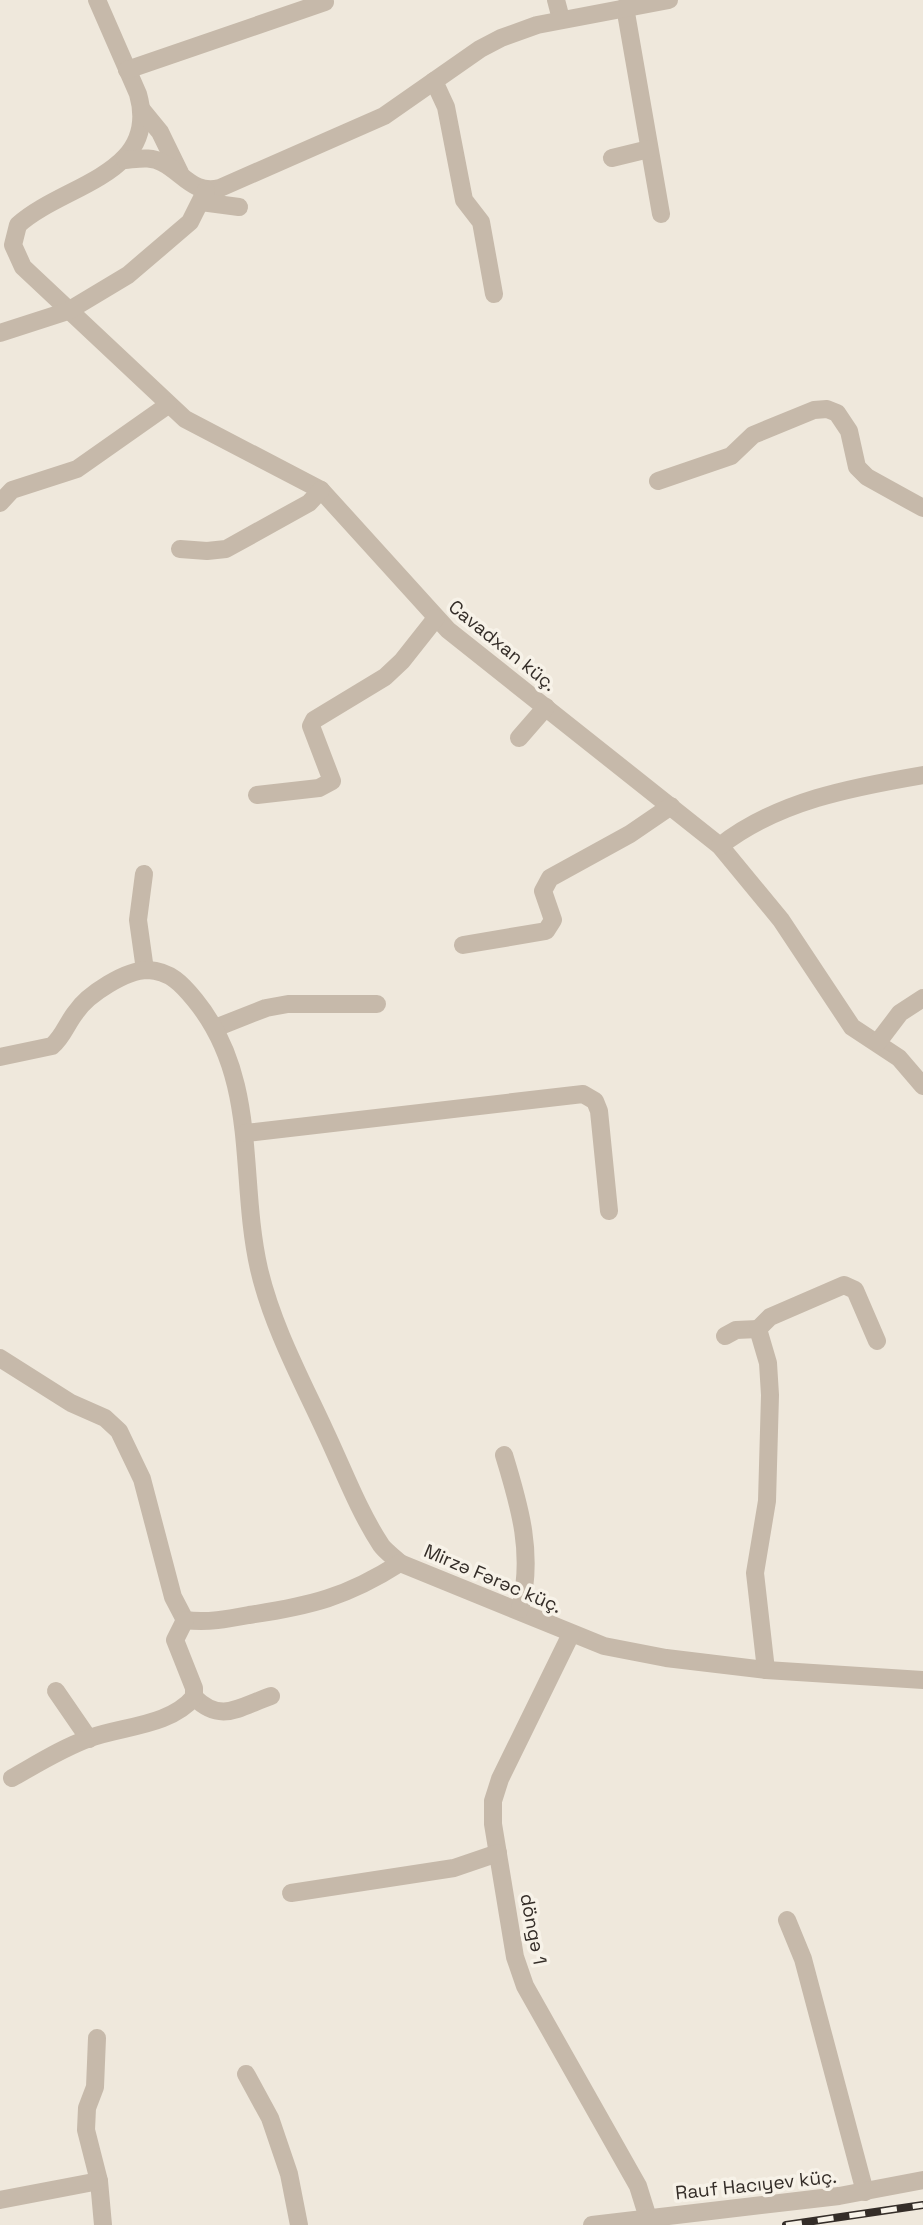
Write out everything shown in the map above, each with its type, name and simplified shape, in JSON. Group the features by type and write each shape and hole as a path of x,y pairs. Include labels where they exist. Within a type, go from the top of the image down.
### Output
{"street":[{"path":"97,0 142,110 160,132 182,176"},
{"path":"556,0 561,19"},
{"path":"0,333 68,311 128,275 190,222 204,196 384,117 501,38 537,24 669,0"},
{"path":"127,70 325,2"},
{"path":"625,7 661,214"},
{"path":"434,82 446,107 464,200 481,222 495,294"},
{"path":"6,242 26,218 125,160 138,139 142,110"},
{"path":"611,158 649,149"},
{"path":"125,160 153,159 182,176 204,196 239,207"},
{"name":"Cavadxan küç.","path":"6,242 28,273 168,405 216,438 321,490 436,618 720,846 781,920 845,1017 864,1035 899,1058 923,1086"},
{"path":"0,503 12,490 77,469 168,405"},
{"path":"658,481 731,456 753,435 814,410 828,409 838,413 849,431 858,467 867,477 923,508"},
{"path":"180,549 226,549 309,503 321,490"},
{"path":"257,794 328,785 331,777 311,726 314,720 385,677 402,661 436,618"},
{"path":"519,738 546,708"},
{"path":"720,846 746,829 834,792 923,775"},
{"path":"463,945 546,931 553,920 543,891 550,878 629,834 671,806"},
{"path":"144,874 138,920 145,970"},
{"path":"0,1058 52,1046 77,1009 117,981 145,970 179,981 215,1028 227,1056 246,1133 255,1247 266,1295 363,1513 383,1548 400,1563"},
{"path":"878,1042 900,1013 923,998"},
{"path":"215,1028 266,1008 288,1004 377,1004"},
{"path":"246,1133 583,1094 595,1101 599,1111 609,1211"},
{"path":"725,1336 740,1329 758,1329 769,1317 844,1285 855,1290 877,1341"},
{"path":"758,1329 768,1363 770,1395 767,1501 755,1573 766,1670"},
{"path":"0,1358 71,1403 105,1418 119,1431 142,1479 173,1597 185,1620 174,1640 191,1678 194,1697 205,1708 221,1713 271,1696"},
{"path":"504,1455 522,1514 526,1548 527,1578 520,1609"},
{"name":"Mirzə Fərəc küç.","path":"185,1620 218,1620 308,1606 364,1585 400,1563 520,1609 571,1634 604,1646 666,1658 766,1670 923,1680"},
{"name":"döngə 1","path":"571,1634 500,1779 493,1813 498,1853 515,1957 525,1986 638,2186 648,2218"},
{"path":"56,1691 89,1739"},
{"path":"12,1778 89,1739 166,1716 186,1706 194,1697"},
{"path":"291,1893 454,1868 498,1853"},
{"path":"787,1920 803,1959 865,2192"},
{"path":"97,2038 95,2087 87,2108 86,2130 99,2181 103,2225"},
{"path":"246,2074 271,2118 289,2174 299,2225"},
{"name":"Rauf Hacıyev küç.","path":"592,2225 865,2192 923,2180"},
{"path":"0,2200 99,2181"}],"railway":[{"path":"786,2225 923,2205"}]}
